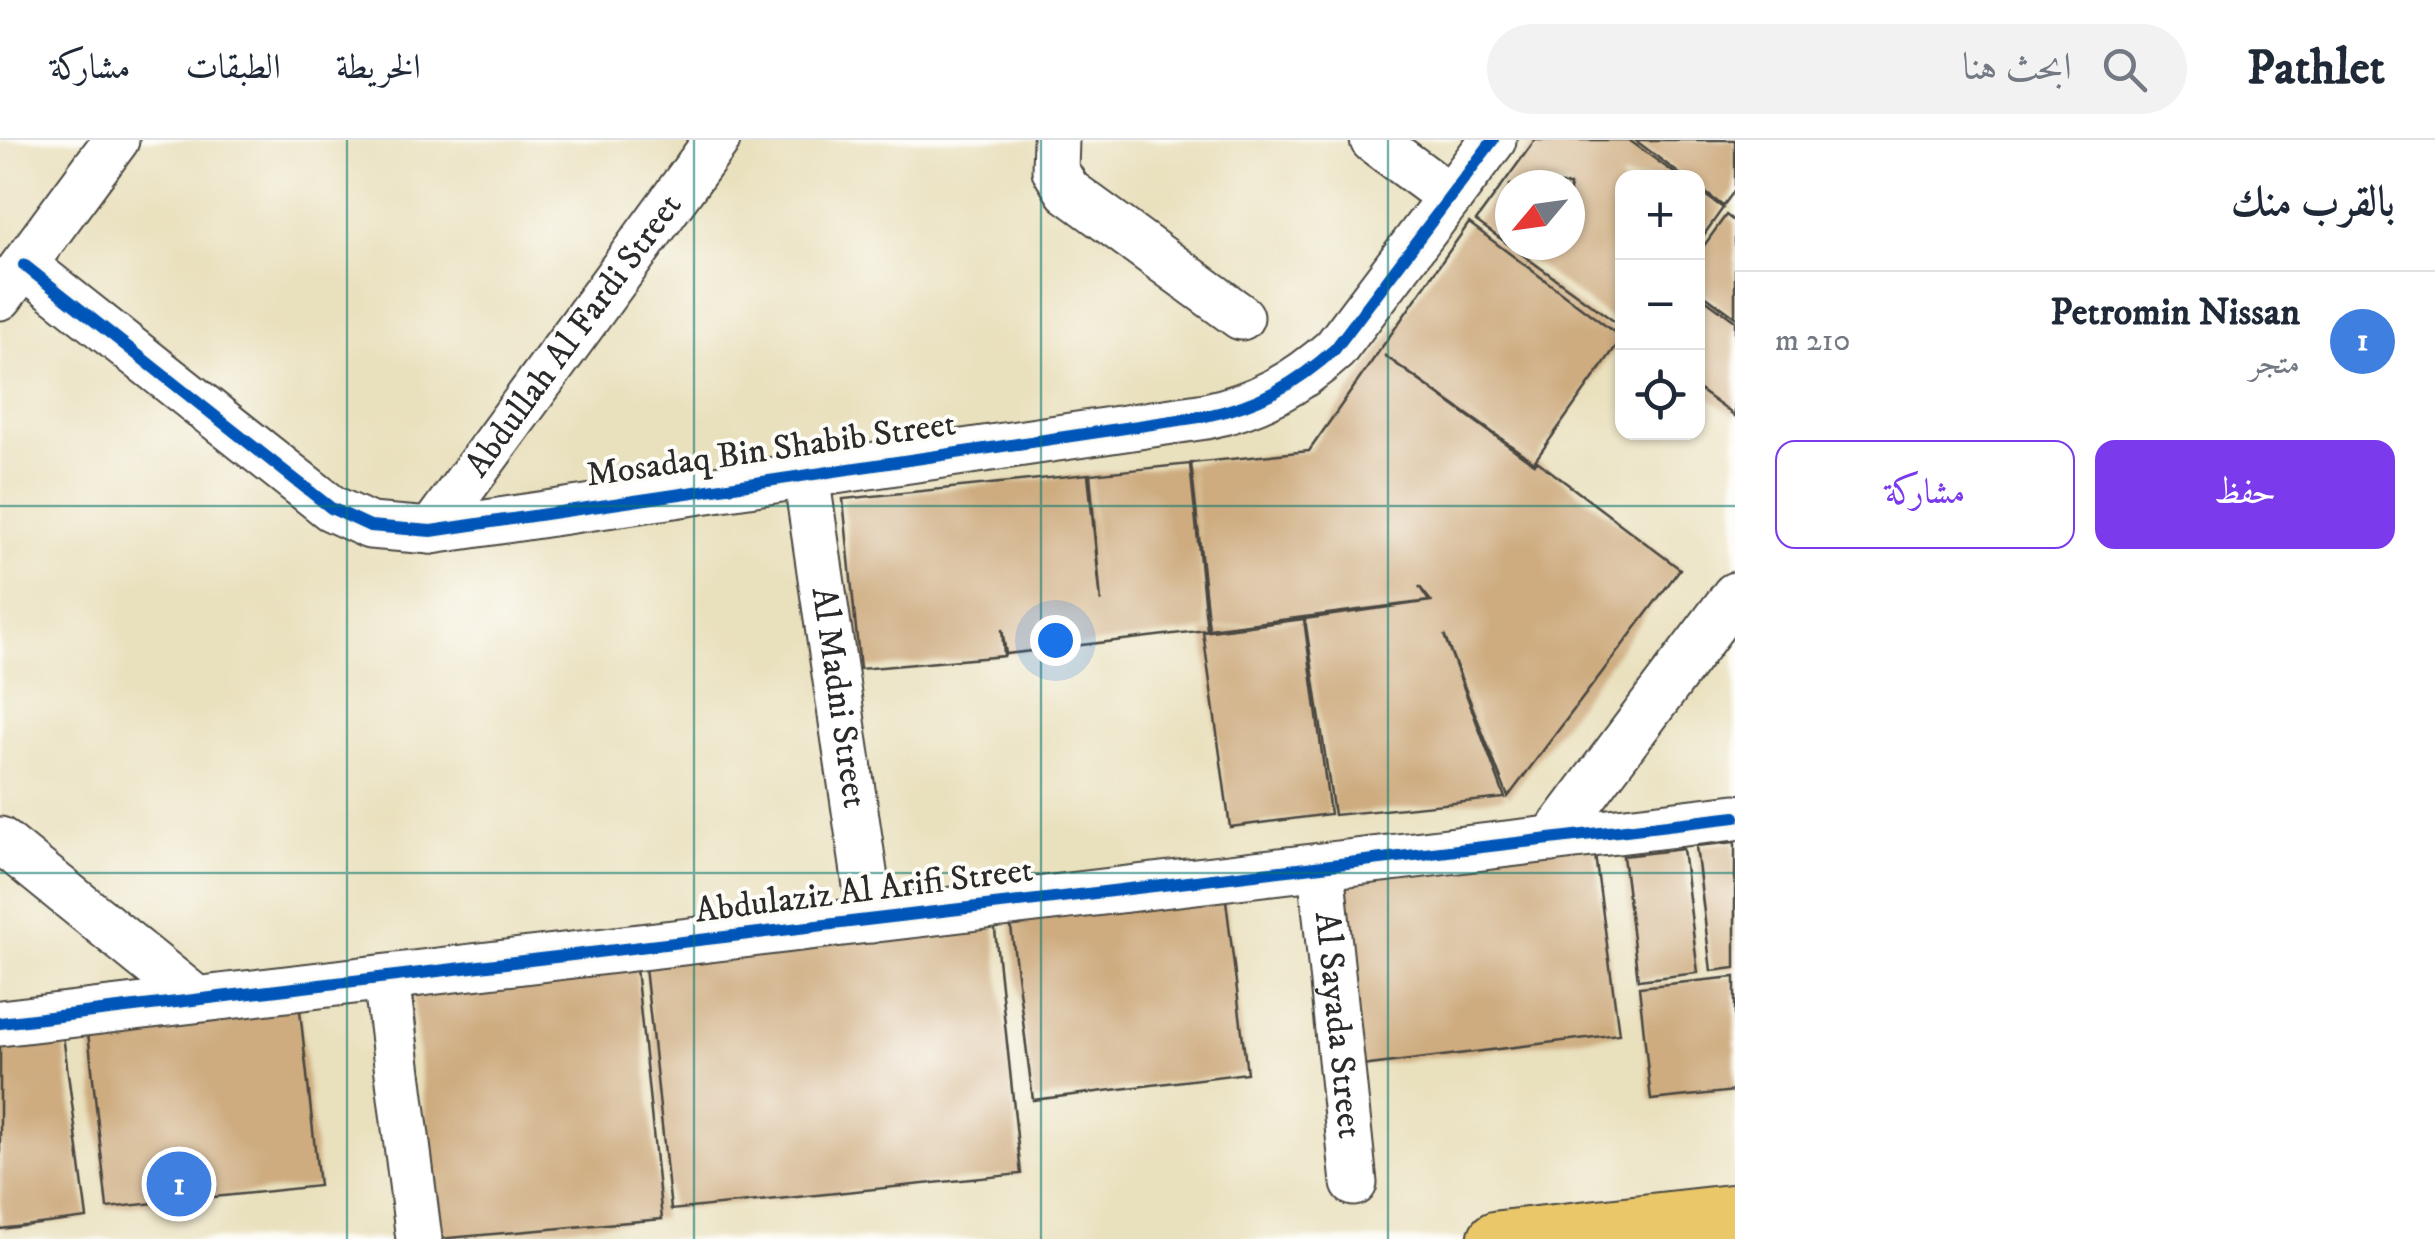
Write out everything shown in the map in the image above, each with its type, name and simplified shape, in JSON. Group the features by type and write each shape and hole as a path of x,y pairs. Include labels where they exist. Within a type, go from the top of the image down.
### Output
{"main road":[{"path":"1496,1239 1735,1212"}],"street":[{"path":"12,281 116,140"},
{"name":"Abdullah Al Fardi Street","path":"430,531 717,140"},
{"path":"1056,140 1055,170 1068,191 1241,318"},
{"path":"1373,140 1450,197"},
{"name":"Mosadaq Bin Shabib Street","path":"12,281 331,508 370,526 430,531 1206,416 1258,402 1310,372 1334,349 1493,140"},
{"name":"Al Madni Street","path":"806,475 872,920"},
{"path":"1552,839 1735,594"},
{"name":"Abdulaziz Al Arifi Street","path":"0,1023 1735,817"},
{"path":"0,840 196,999"},
{"name":"Al Sayada Street","path":"1320,868 1354,1182"},
{"path":"386,978 419,1239"}],"building":[{"path":"1535,140 1629,140 1670,170 1615,170 1615,322 1530,260 1585,260 1585,170 1513,170"},
{"path":"1635,140 1735,140 1735,190 1723,206 1705,192 1705,170 1674,170"},
{"path":"1495,195 1495,235 1476,221"},
{"path":"1705,195 1723,208 1705,233"},
{"path":"1726,215 1735,222 1735,317 1705,295 1705,244"},
{"path":"1469,223 1495,243 1495,260 1518,260 1615,333 1615,348 1534,462 1384,355 1534,464 1537,461 1680,569 1508,797 1444,635 1505,798 1334,815 1305,619 1431,601 1419,586 1429,601 1209,629 1191,463 1309,451"},
{"path":"1705,299 1735,321 1735,416 1705,394"},
{"path":"1190,464 1207,630 1006,654 1002,629 1004,656 860,669 843,499 1088,474 1101,602 1090,474"},
{"path":"1304,619 1330,814 1230,827 1203,632"},
{"path":"1593,840 1619,1034 1353,1067 1327,874"},
{"path":"1735,842 1735,968 1711,971 1696,846"},
{"path":"1683,849 1698,973 1638,980 1623,856"},
{"path":"1225,892 1247,1073 1033,1100 1010,919"},
{"path":"994,921 1021,1174 671,1210 644,958"},
{"path":"636,968 662,1219 438,1239 412,990"},
{"path":"1735,977 1735,1091 1651,1100 1639,987"},
{"path":"299,1001 319,1186 107,1208 87,1023"},
{"path":"61,1020 87,1218 0,1229 0,1027"}],"cycle path":[{"path":"24,265 331,508 370,526 431,531 1206,416 1243,406 1291,383 1335,349 1493,140"},
{"path":"0,1023 1735,817"}],"place":[{"name":"Petromin Nissan","path":"179,1184"}]}
